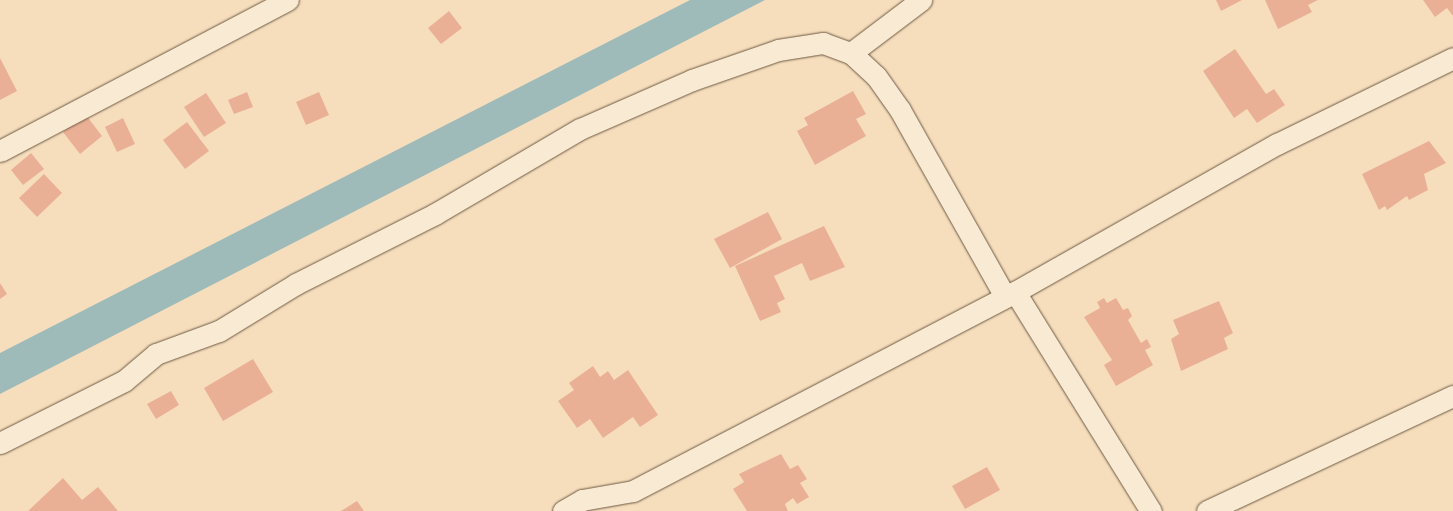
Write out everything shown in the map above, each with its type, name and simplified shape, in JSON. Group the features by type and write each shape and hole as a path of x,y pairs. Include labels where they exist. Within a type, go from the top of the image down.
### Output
{"street":[{"path":"0,151 288,0"},
{"path":"850,53 921,0"},
{"path":"0,443 124,381 156,354 219,330 296,284 435,214 580,129 692,80 778,50 823,43 850,53 876,76 900,110 1010,294 1151,511"},
{"path":"562,511 582,500 633,491 1010,294 1277,144 1453,58"},
{"path":"1207,511 1453,396"}],"water":[{"path":"690,0 765,0 0,394 0,353"}],"building":[{"path":"1216,0 1242,0 1221,11"},
{"path":"1265,0 1318,0 1308,5 1312,12 1278,29"},
{"path":"1423,0 1453,0 1453,16 1447,8 1435,17"},
{"path":"449,11 462,28 441,44 428,28"},
{"path":"1235,49 1266,94 1274,89 1285,105 1257,123 1247,109 1234,118 1203,71"},
{"path":"0,58 17,91 0,100"},
{"path":"853,91 866,114 856,119 866,136 815,165 797,131 808,125 804,118"},
{"path":"247,92 253,107 234,114 228,100"},
{"path":"319,92 329,115 306,125 296,102"},
{"path":"206,93 226,123 204,137 184,107"},
{"path":"86,115 102,136 80,154 63,132"},
{"path":"123,118 135,144 117,152 105,127"},
{"path":"187,122 209,151 185,169 163,140"},
{"path":"1429,141 1446,163 1424,174 1428,190 1409,200 1407,196 1387,210 1385,206 1379,210 1362,174"},
{"path":"31,153 44,169 23,185 11,170"},
{"path":"44,174 62,193 37,217 19,198"},
{"path":"768,212 782,239 730,268 714,239"},
{"path":"824,226 845,267 810,281 802,263 774,276 785,299 777,303 781,312 760,321 735,266"},
{"path":"0,283 7,294 0,299"},
{"path":"1104,298 1107,303 1116,298 1123,310 1128,308 1132,316 1128,320 1141,343 1147,339 1151,347 1145,350 1153,365 1116,386 1104,365 1112,360 1084,317 1100,308 1097,302"},
{"path":"1219,301 1233,333 1224,338 1228,349 1181,371 1171,339 1179,334 1173,320"},
{"path":"253,359 273,392 223,421 204,388"},
{"path":"593,366 600,377 608,371 614,380 628,370 658,415 640,427 633,417 603,438 590,419 577,428 558,401 574,390 569,383"},
{"path":"171,391 179,405 156,419 147,404"},
{"path":"781,454 790,469 798,465 807,479 800,483 809,497 797,504 793,498 785,504 788,511 747,511 733,489 744,482 739,474"},
{"path":"987,467 1000,490 965,509 952,486"},
{"path":"63,478 82,500 98,487 118,511 28,511"},
{"path":"357,501 364,511 341,511"}]}
